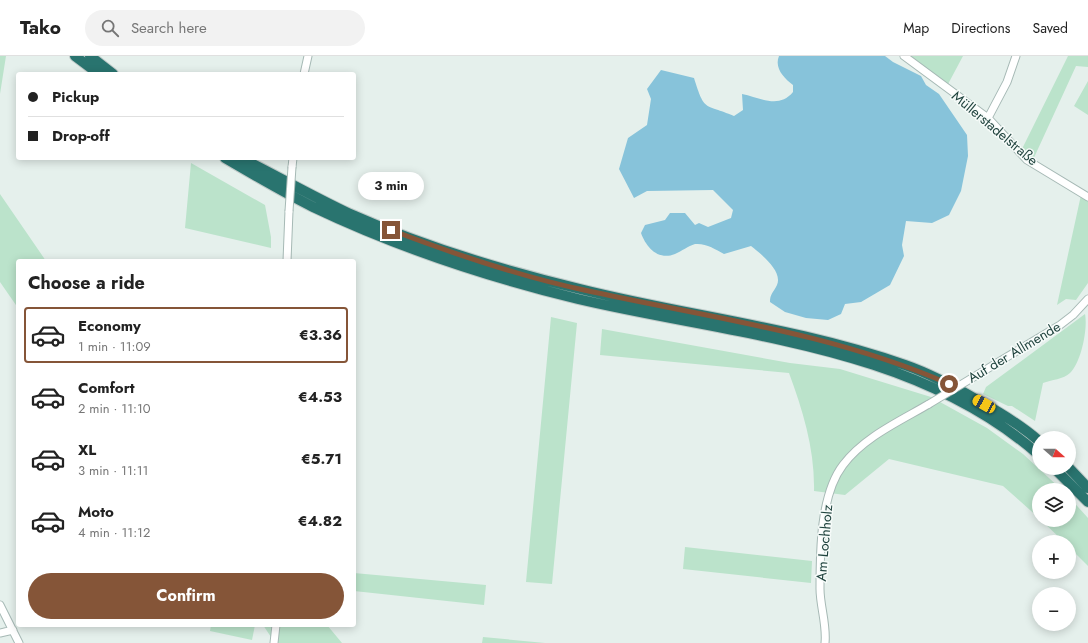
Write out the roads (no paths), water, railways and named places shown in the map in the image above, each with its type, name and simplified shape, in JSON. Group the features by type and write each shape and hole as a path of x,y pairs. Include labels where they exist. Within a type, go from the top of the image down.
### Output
{"highway":[{"path":"75,56 96,72"},
{"path":"90,56 110,72"},
{"path":"228,160 312,206 346,222 434,256 505,279 579,299 843,355 907,376 944,392 991,420 1032,450"},
{"path":"245,160 348,213 434,247 510,271 582,290 826,341 907,366 949,384 996,411 1032,436"},
{"path":"1061,475 1088,502"},
{"path":"1076,475 1088,488"}],"street":[{"path":"304,72 308,56"},
{"name":"Müllerstadelstraße","path":"904,56 988,118 1027,160 1088,196"},
{"path":"988,118 1007,82 1016,56"},
{"path":"287,259 293,160"},
{"name":"Auf der Allmende","path":"856,452 876,435 1060,325 1073,315 1088,299"},
{"name":"Am Lochholz","path":"825,643 820,589 823,520 830,490 834,480 842,465 856,452"},
{"path":"0,605 19,643"},
{"path":"274,643 276,627"},
{"path":"0,633 13,630"}],"water":[{"path":"779,56 885,56 893,62 921,76 926,85 939,94 967,135 968,156 961,191 949,215 932,223 906,221 902,245 904,256 890,285 861,302 845,304 841,314 828,320 806,318 785,312 770,302 771,295 777,285 777,274 770,263 751,246 724,254 703,244 695,244 669,256 658,254 649,248 641,233 645,225 665,220 670,213 685,213 695,225 699,223 708,227 731,218 733,210 713,190 647,191 634,198 619,169 628,138 647,125 651,99 647,89 661,70 694,78 701,97 707,105 734,116 743,110 742,94 763,100 776,101 788,97 793,92 793,85 783,76 779,69"}]}
